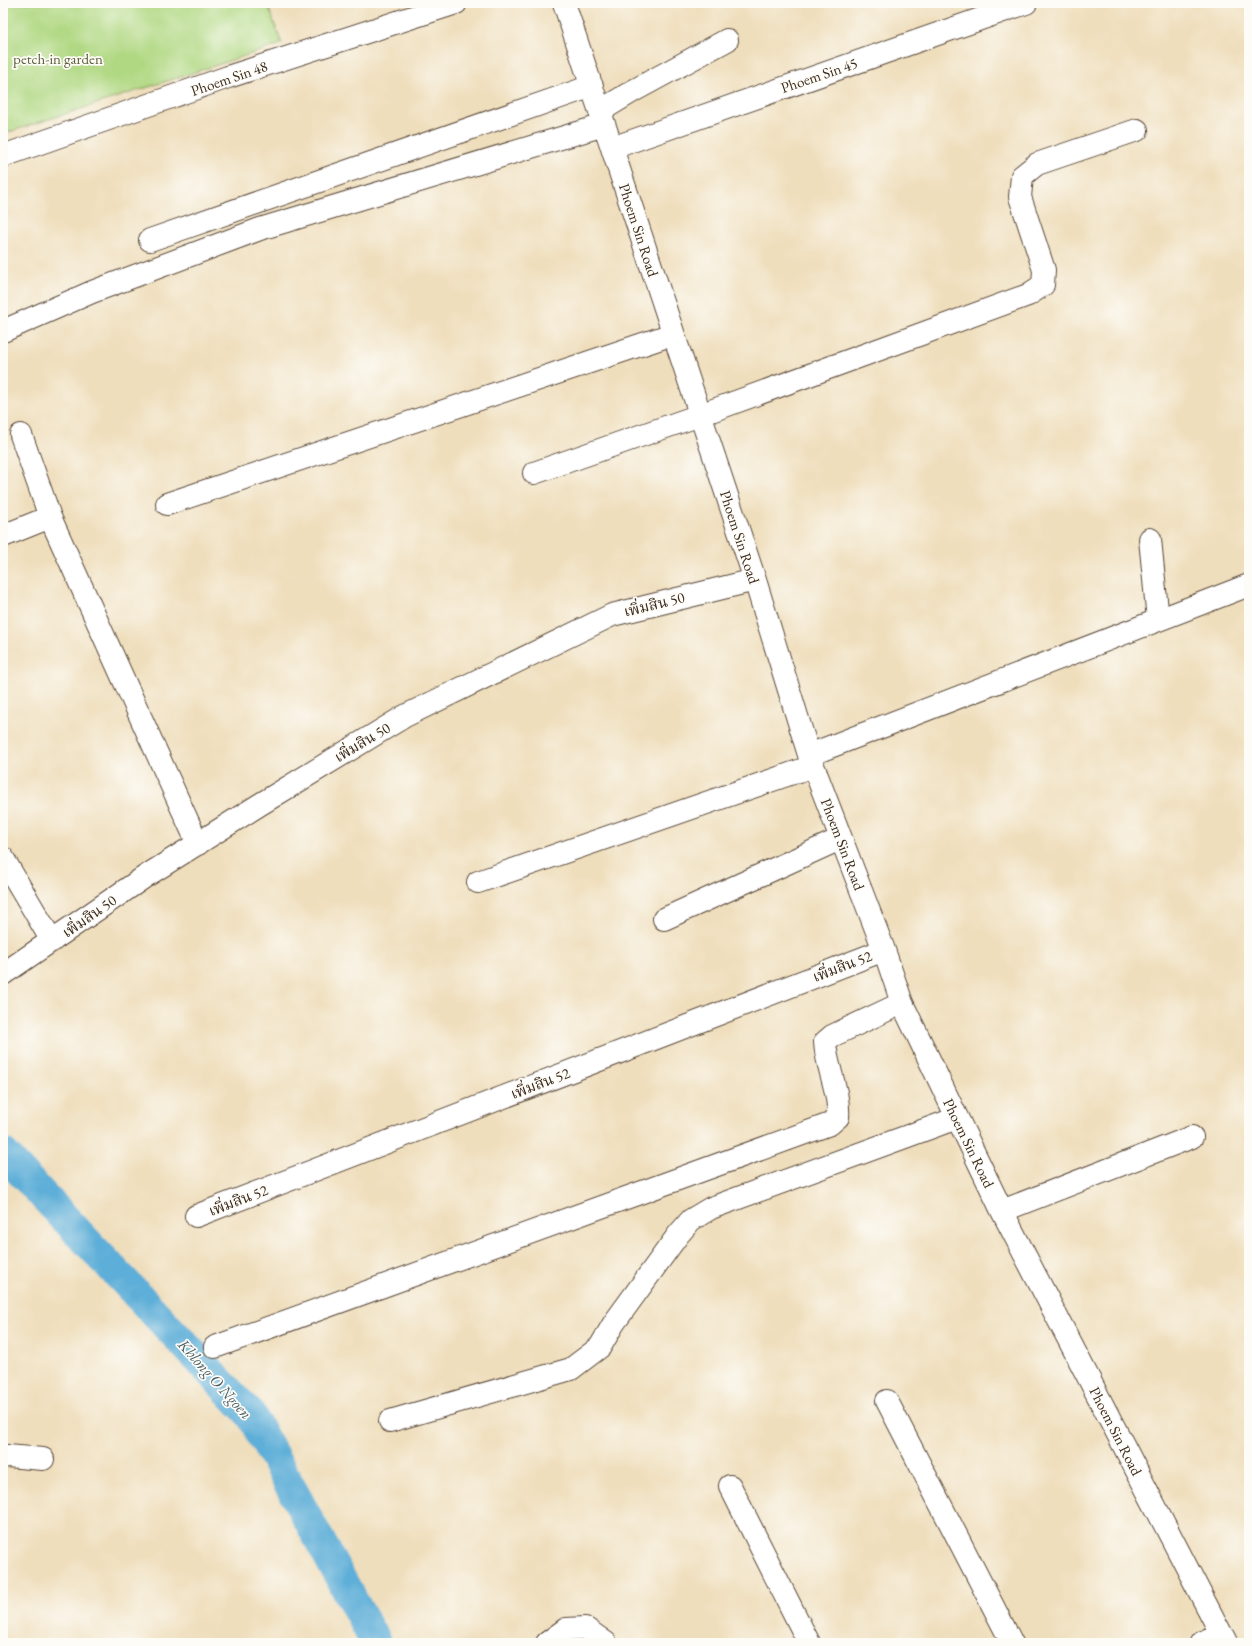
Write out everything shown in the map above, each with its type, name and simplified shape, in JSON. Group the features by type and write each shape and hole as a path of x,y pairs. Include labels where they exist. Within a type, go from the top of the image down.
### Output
{"street":[{"name":"Phoem Sin 48","path":"3,156 228,77 456,3"},
{"name":"Phoem Sin Road","path":"564,3 754,580 811,761 884,950 902,1003 1002,1211 1223,1638"},
{"name":"Phoem Sin 45","path":"612,148 998,8 1026,3"},
{"path":"3,331 92,292 260,229 602,118 727,40"},
{"path":"150,240 592,86"},
{"path":"534,473 700,415 1028,295 1043,285 1044,270 1020,196 1022,176 1037,164 1137,130"},
{"path":"167,504 673,334"},
{"path":"21,435 50,517 198,844"},
{"path":"3,536 50,517"},
{"path":"1150,539 1158,620"},
{"name":"เพิ่มสิน 50","path":"3,974 146,876 405,716 612,615 754,580"},
{"path":"478,882 811,761 1158,620 1249,585"},
{"path":"664,919 840,839"},
{"path":"3,858 52,941"},
{"name":"เพิ่มสิน 52","path":"196,1216 884,950"},
{"path":"215,1347 830,1124 838,1117 839,1106 825,1042 832,1036 902,1003"},
{"path":"390,1421 571,1369 600,1347 678,1235 691,1220 711,1208 957,1118"},
{"path":"1002,1211 1192,1137"},
{"path":"888,1401 1012,1643"},
{"path":"3,1457 43,1459"},
{"path":"730,1486 809,1643"},
{"path":"547,1643 566,1629 585,1628 606,1643"},
{"path":"1201,1643 1223,1638"}],"green space":[{"name":"petch-in garden","path":"3,3 267,3 282,44 3,134"}],"waterway":[{"name":"Khlong O Ngoen","path":"3,1153 251,1415 376,1643"}]}
